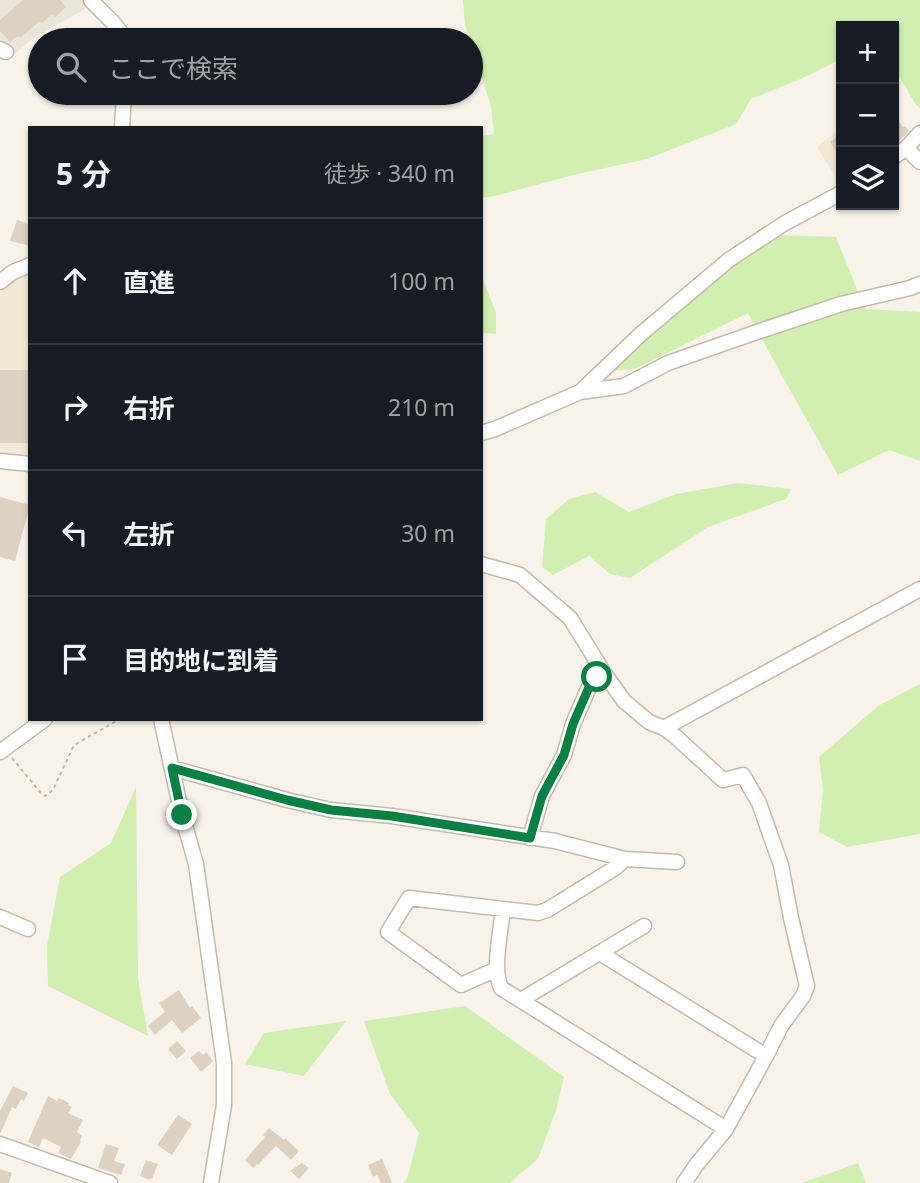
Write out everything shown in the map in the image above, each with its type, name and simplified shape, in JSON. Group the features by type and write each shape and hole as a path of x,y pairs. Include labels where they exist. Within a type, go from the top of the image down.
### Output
{"street":[{"path":"91,0 118,28"},
{"path":"122,126 123,105"},
{"path":"899,153 920,133"},
{"path":"906,148 920,162"},
{"path":"579,392 730,258 785,223 836,196"},
{"path":"0,282 13,272 28,266"},
{"path":"483,432 579,392 624,386 668,363 744,336 841,304 920,284"},
{"path":"0,461 28,464"},
{"path":"483,565 520,575 570,618 624,701 649,722 676,737 723,780 743,775 759,803 780,865 807,986 781,1026 726,1129 684,1183"},
{"path":"664,728 920,589"},
{"path":"530,838 542,796 564,755 573,724 590,685 604,673"},
{"path":"3,750 42,721"},
{"path":"161,721 182,815 196,864 224,1063 224,1105 211,1183"},
{"path":"172,768 331,810 392,816 555,841 625,859 677,862"},
{"path":"497,969 461,985 387,932 409,898 538,913 615,868 625,859"},
{"path":"503,909 497,969 501,988 726,1129"},
{"path":"0,917 27,929"},
{"path":"521,1000 644,926"},
{"path":"600,953 766,1056"},
{"path":"0,1144 110,1183"}],"path":[{"path":"3,750 45,796 53,790 74,745 116,721"}],"shaded area":[{"path":"0,0 101,0 51,28 28,28 28,42 9,59 0,60"},
{"path":"836,132 836,178 817,147"},
{"path":"28,274 28,457 0,454 0,291"}],"green space":[{"path":"463,0 920,0 920,108 899,76 899,21 836,21 836,62 751,99 736,124 647,159 483,198 483,136 494,134 491,106 483,81 483,28 466,28"},
{"path":"776,235 836,237 865,309 920,312 920,461 889,450 838,475 748,313 635,369 607,371 721,272"},
{"path":"483,279 496,313 496,334 483,333"},
{"path":"738,483 791,489 786,499 708,527 630,578 610,574 589,556 553,575 542,567 546,519 569,499 595,492 629,512 676,494"},
{"path":"920,684 920,834 847,847 819,832 823,790 819,757 878,706"},
{"path":"136,787 138,978 148,1036 48,986 47,945 60,877 111,843"},
{"path":"465,1006 564,1077 556,1110 538,1159 509,1183 403,1183 407,1179 419,1133 390,1094 364,1021"},
{"path":"346,1021 304,1076 245,1064 264,1033"},
{"path":"858,1163 866,1183 802,1183"}],"building":[{"path":"23,0 60,0 66,7 55,17 52,14 42,23 40,21 28,28 20,38 18,36 10,42 0,31 0,20"},
{"path":"899,122 909,131 899,141"},
{"path":"836,138 836,151 830,142"},
{"path":"17,220 28,223 28,246 10,241"},
{"path":"0,370 28,370 28,443 0,443"},
{"path":"0,497 28,504 28,512 15,561 0,557"},
{"path":"179,990 190,1008 192,1006 201,1018 182,1033 172,1020 155,1035 148,1026 165,1012 159,1003"},
{"path":"177,1041 186,1051 177,1059 168,1049"},
{"path":"199,1051 203,1055 206,1052 213,1061 201,1072 190,1058"},
{"path":"13,1086 28,1093 16,1109 12,1107 0,1134 0,1111"},
{"path":"48,1096 69,1103 72,1107 68,1113 83,1120 77,1132 82,1136 81,1142 71,1159 58,1153 61,1147 43,1138 39,1147 28,1142"},
{"path":"178,1115 192,1124 172,1155 157,1145"},
{"path":"269,1128 299,1151 291,1160 276,1146 253,1168 245,1160 265,1137 263,1135"},
{"path":"106,1144 119,1148 114,1161 125,1164 121,1175 98,1168"},
{"path":"382,1159 392,1183 381,1183 377,1175 373,1177 368,1165"},
{"path":"146,1160 158,1164 150,1180 140,1176"},
{"path":"302,1163 309,1168 299,1179 290,1171"},
{"path":"0,1169 12,1173 9,1183 0,1183"}],"route":[{"path":"182,815 172,768 331,810 392,816 530,838 542,796 564,755 573,724 590,685 597,677"}]}
